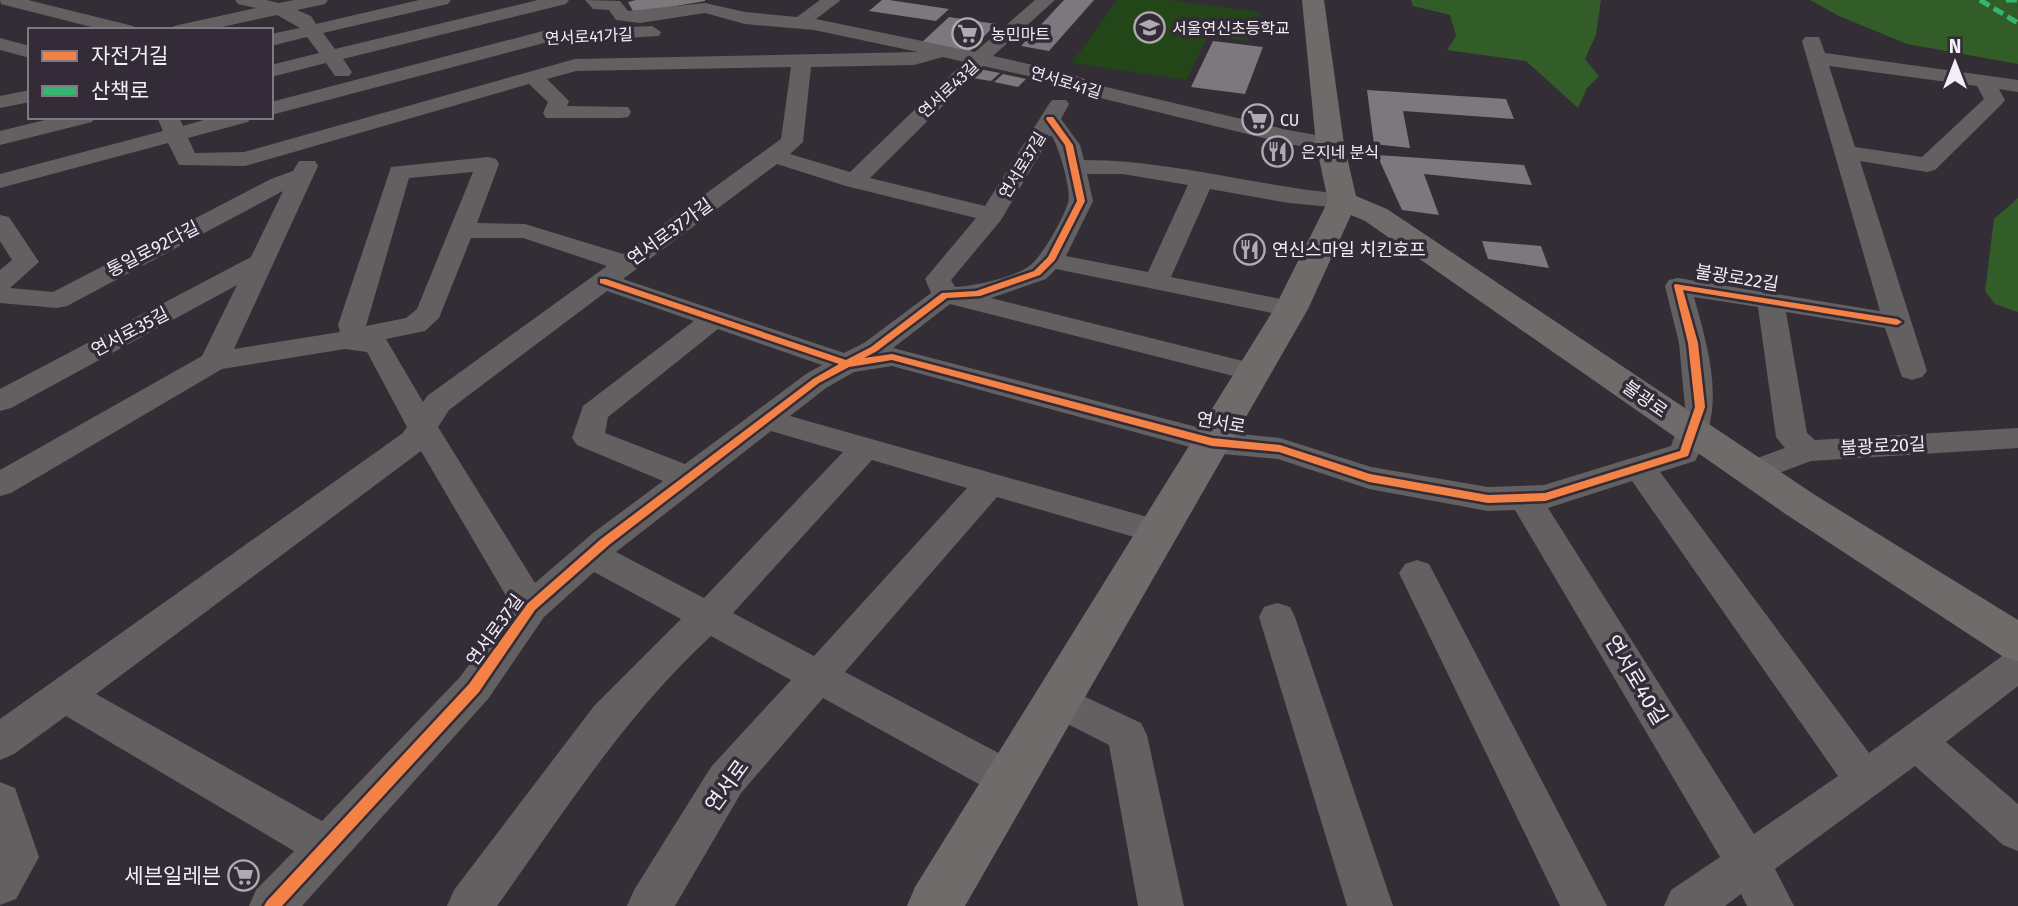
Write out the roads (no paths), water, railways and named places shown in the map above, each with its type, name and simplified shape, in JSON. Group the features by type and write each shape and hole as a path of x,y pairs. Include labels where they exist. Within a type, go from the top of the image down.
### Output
{"main road":[{"path":"1313,0 1330,144 1343,201"},
{"name":"연서로","path":"935,906 1291,309 1343,201"},
{"name":"불광로","path":"1343,201 1376,215 1752,472 2018,643"}],"street":[{"path":"7,0 118,28"},
{"path":"244,0 280,9 304,20 377,121"},
{"path":"190,28 319,0"},
{"path":"273,40 442,0"},
{"name":"연서로41가길","path":"273,71 560,0"},
{"name":"연서로41길","path":"594,0 599,5 614,5 622,16 640,17 705,8 745,18 802,23 1062,77 1064,101 1095,92 1288,137 1330,144"},
{"path":"802,23 832,0"},
{"name":"연서로43길","path":"854,181 959,77 1045,0"},
{"name":"연서로41가길","path":"273,108 558,35 658,32 733,23 745,18"},
{"path":"646,62 658,32"},
{"path":"558,35 584,64"},
{"path":"0,44 28,51"},
{"path":"1912,371 1814,49 2018,86"},
{"name":"연서로41가길","path":"172,127 187,160 245,159 584,64 914,59 942,52"},
{"name":"연서로37가길","path":"64,695 414,440 438,403 792,142 802,60"},
{"name":"연서로41가길","path":"533,77 559,101 554,113 616,118 646,62"},
{"path":"959,77 985,82"},
{"path":"1845,152 1927,165 1995,100 1984,81"},
{"path":"945,295 976,294 1037,273 1049,260 1082,201 1069,145 1064,101 1037,94"},
{"path":"0,102 28,96"},
{"name":"연서로37길","path":"272,906 474,688 531,607 591,554 765,419 816,381 874,349 945,295 937,279 992,215 1064,101"},
{"path":"0,138 76,119"},
{"path":"0,180 172,127 226,119"},
{"path":"214,361 305,171 262,154"},
{"name":"연서로37길","path":"774,156 854,181 992,215"},
{"path":"488,164 429,312 415,325 379,331 356,342 352,325 399,172 488,164"},
{"path":"1074,167 1123,167 1289,196 1343,201"},
{"name":"통일로92다길","path":"0,295 57,300 305,171"},
{"path":"1156,282 1202,181"},
{"path":"0,222 26,262 0,283"},
{"path":"462,230 524,231 714,319 847,364"},
{"path":"1049,260 1291,309"},
{"name":"연서로35길","path":"0,401 261,262"},
{"name":"불광로22길","path":"1693,432 1700,407 1693,342 1678,286 1897,322"},
{"path":"945,295 1253,372"},
{"path":"1771,302 1792,437 1808,451"},
{"path":"688,478 588,438 594,413 714,319"},
{"path":"0,485 214,361 345,340 377,345 422,427 531,607"},
{"name":"연서로","path":"847,364 892,357 1212,442 1280,449 1369,478 1488,499 1545,497 1684,453 1693,432"},
{"path":"765,419 1158,532"},
{"name":"불광로20길","path":"1752,472 1808,451 2018,438"},
{"path":"470,906 608,718 672,649 708,617 865,448"},
{"path":"1639,467 1865,780"},
{"name":"연서로","path":"650,906 726,780 990,484"},
{"name":"연서로40길","path":"1525,498 1748,863 1771,906"},
{"path":"591,554 1010,780"},
{"path":"1418,573 1584,906"},
{"path":"1277,617 1370,906"},
{"path":"1687,906 1865,780 2018,666"},
{"path":"0,742 64,695 327,847"},
{"path":"1058,700 1127,735 1161,906"},
{"path":"1916,741 2018,831"},
{"path":"0,801 18,857 0,884"}],"place":[{"name":"서울연신초등학교","path":"1149,28"},
{"name":"농민마트","path":"968,34"},
{"name":"CU","path":"1257,120"},
{"name":"은지네 분식","path":"1278,152"},
{"name":"연신스마일 치킨호프","path":"1249,250"},
{"name":"세븐일레븐","path":"244,876"}]}
